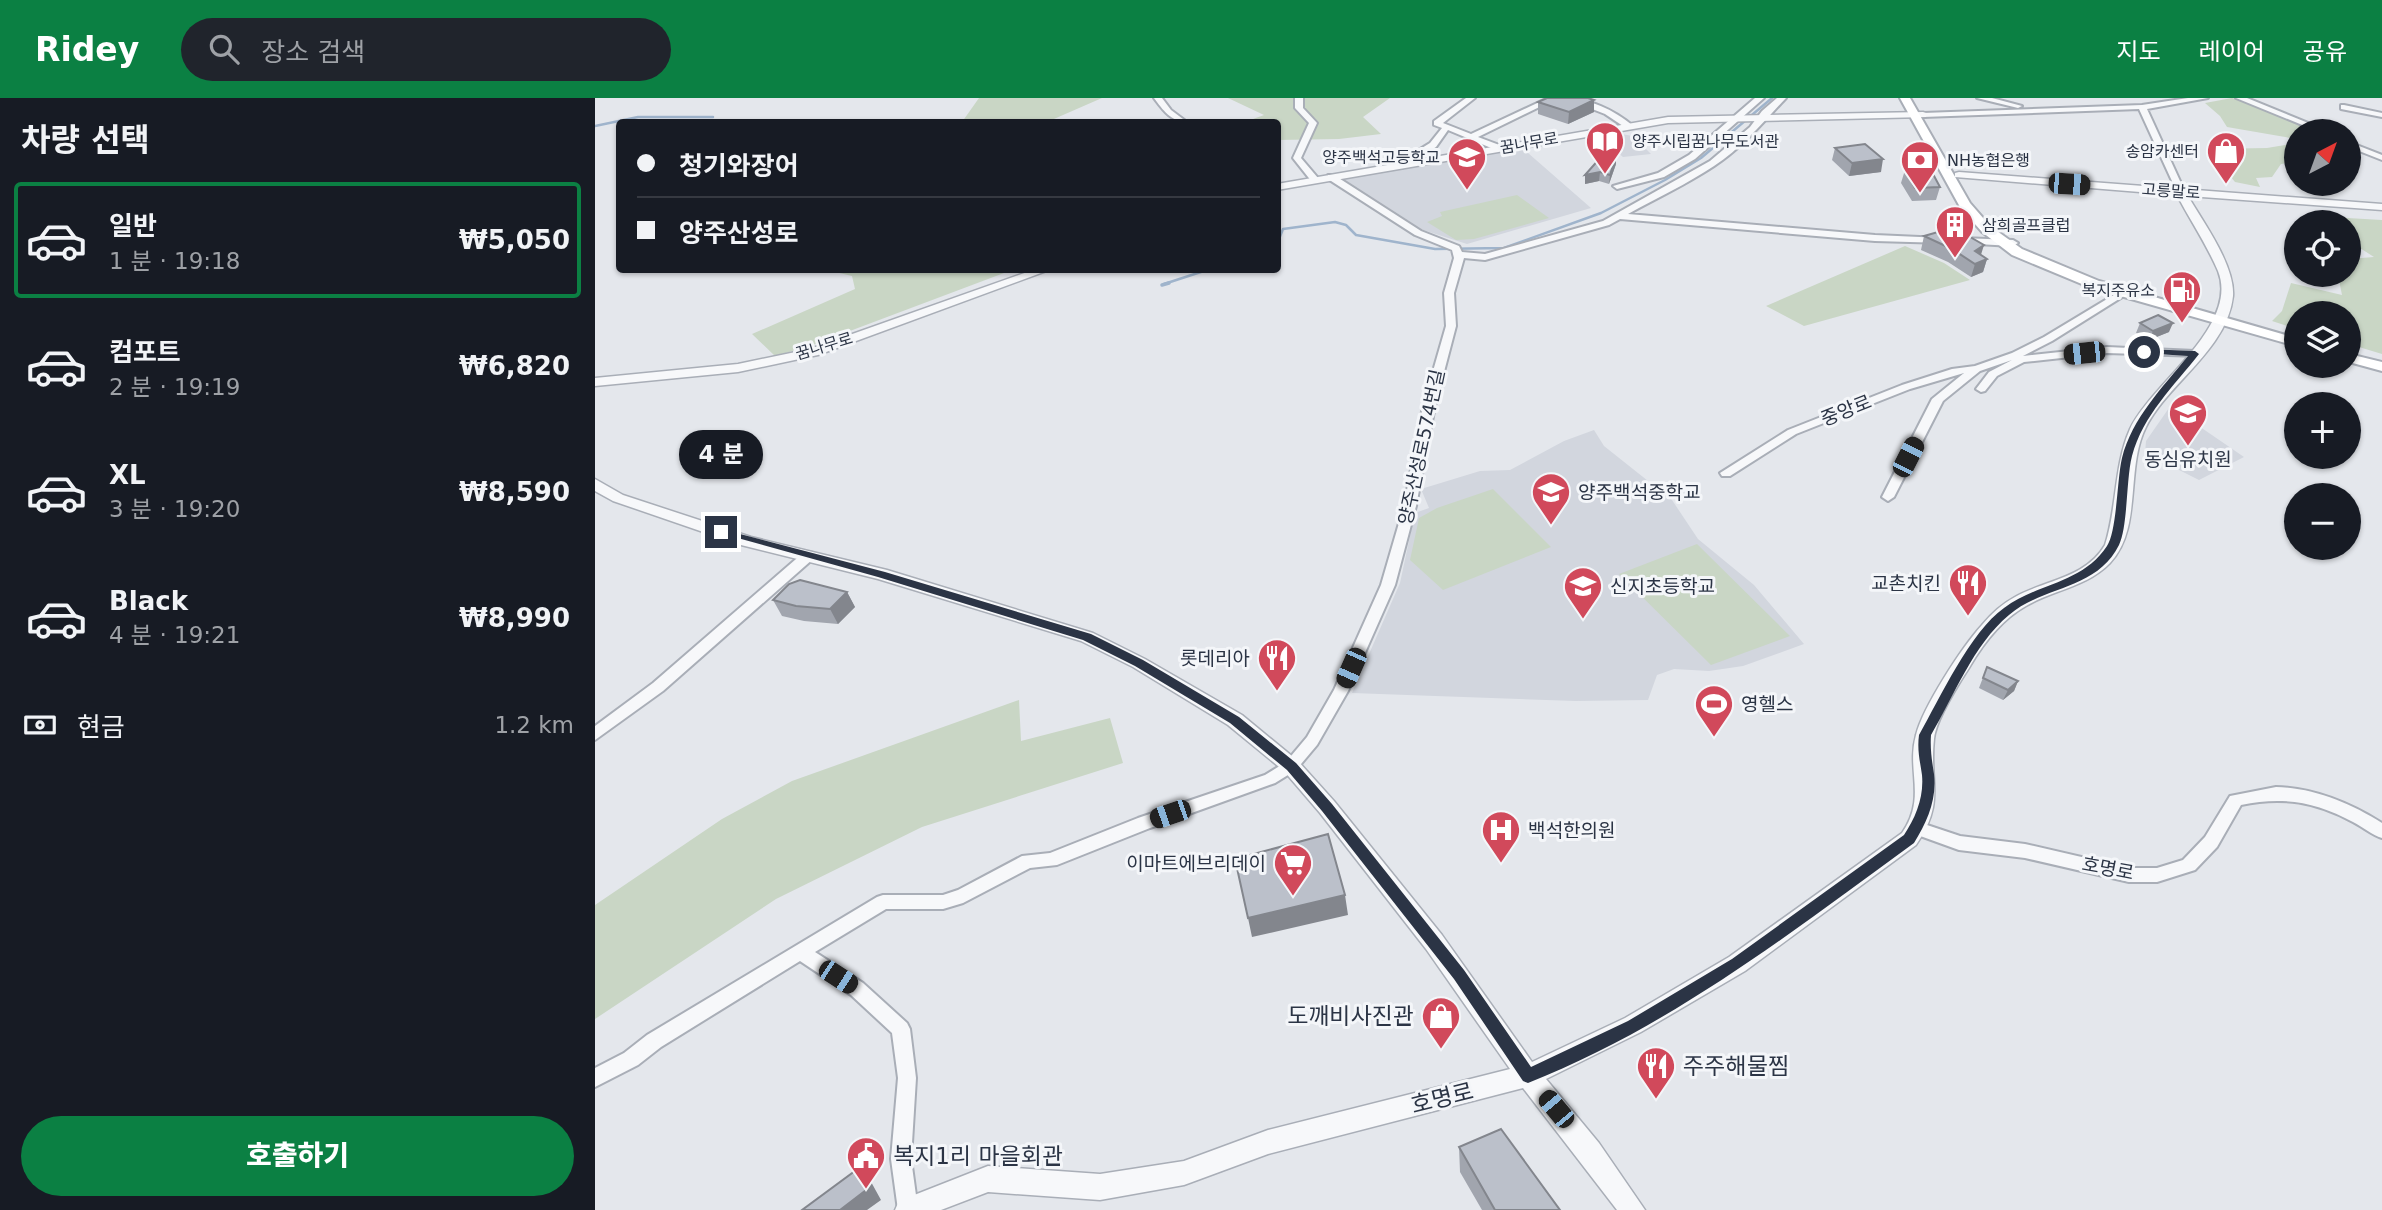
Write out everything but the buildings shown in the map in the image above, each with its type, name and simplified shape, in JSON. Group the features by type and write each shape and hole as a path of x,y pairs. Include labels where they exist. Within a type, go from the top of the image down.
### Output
{"main road":[{"path":"1905,98 1959,175 1981,216 2008,243"},
{"path":"1914,98 1918,115 1964,204 2008,243 2053,264 2128,291 2284,337"},
{"path":"2361,359 2382,365"}],"street":[{"path":"1158,98 1168,112 1178,119"},
{"path":"1299,98 1299,108 1313,124 1310,137 1300,146 1297,158 1315,180"},
{"path":"1471,98 1437,123 1499,148"},
{"path":"1470,137 1554,98"},
{"path":"1568,98 1608,112 1629,126"},
{"path":"1616,187 1661,176 1692,157 1760,98"},
{"path":"1331,177 1419,233 1457,252 1485,257 1606,223 1713,163 1782,98"},
{"path":"1981,98 2033,111"},
{"path":"1763,118 2142,107 2204,98"},
{"path":"2240,98 2293,119"},
{"path":"1918,828 1928,778 1923,749 1925,735 1966,659 2004,612 2020,602 2073,582 2108,555 2117,533 2127,458 2133,440 2148,411 2222,319 2228,287 2225,272 2181,192 2142,107"},
{"path":"2344,107 2382,115"},
{"name":"꿈나무로","path":"1281,186 1668,120 1763,118"},
{"path":"1399,166 1433,145 1446,128"},
{"path":"2361,149 2382,158"},
{"name":"고릉말로","path":"1959,175 2382,207"},
{"path":"1619,216 1750,225 1874,238 2008,243"},
{"name":"양주산성로574번길","path":"1291,766 1312,741 1342,689 1388,585 1410,506 1426,417 1451,326 1449,293 1457,252"},
{"name":"꿈나무로","path":"595,382 738,368 813,352 1035,273"},
{"name":"중앙로","path":"1726,473 1792,432 1906,387 1956,371 1976,369 2033,347 2128,291"},
{"path":"1982,389 1993,374 2022,359 2107,350 2196,352 2218,332 2231,328 2284,339"},
{"name":"중앙로","path":"1888,497 1938,399 1976,369"},
{"path":"595,484 618,498 747,541 881,575 1087,637 1194,694 1260,739 1291,766 1434,942 1528,1076 1590,1152 1632,1210"},
{"path":"595,734 658,687 808,556"},
{"path":"595,1077 631,1059 654,1041 883,902 943,902 963,896 1028,861 1051,860 1144,823 1270,779 1291,766"},
{"name":"호명로","path":"908,1210 988,1179 1100,1187 1184,1173 1268,1142 1528,1076 1633,1026 1737,964 1909,839 1918,828 1959,843 2025,852 2129,875 2157,875 2189,865 2211,842 2236,800 2262,793 2294,792 2321,800 2382,832"},
{"path":"800,952 857,989 901,1029 907,1079 901,1159 908,1210"}],"shaded area":[{"path":"1615,133 1633,136 1651,154 1623,157 1598,136"},
{"name":"양주백석고등학교","path":"1521,147 1591,208 1467,244 1423,230 1344,179"},
{"name":"동심유치원","path":"2169,408 2244,457 2199,480 2145,453 2146,441"},
{"path":"1594,430 1604,446 1672,500 1698,539 1754,585 1804,644 1743,666 1709,671 1674,669 1657,675 1648,700 1576,701 1352,693 1400,583 1415,513 1429,508 1421,489 1480,471 1510,470 1564,441"}],"green space":[{"path":"979,98 1102,98 1054,119 964,119"},
{"path":"1228,98 1390,98 1363,117 1381,134 1339,139 1281,140 1281,119 1253,119 1264,115"},
{"path":"2232,98 2290,119 2284,119 2284,137 2227,127 2220,116 2205,103"},
{"path":"2284,145 2284,164 2272,177 2256,178 2260,187 2235,182 2208,149"},
{"path":"1517,195 1549,218 1474,239 1456,240 1427,222 1442,216 1440,212"},
{"path":"2361,219 2382,220 2382,354 2361,348 2361,301 2285,301 2290,287 2308,287 2342,295 2340,287 2361,287 2361,258 2374,257 2361,249"},
{"path":"1905,246 1944,263 1970,280 1804,326 1766,306"},
{"path":"840,273 1004,273 810,346 775,356 752,334 855,289 852,276"},
{"path":"2284,305 2284,325 2272,321"},
{"path":"1493,489 1551,547 1443,590 1410,560 1419,518 1437,508"},
{"path":"1697,544 1790,636 1711,665 1619,574"},
{"path":"1019,700 1021,741 1110,718 1123,763 922,827 776,899 595,1019 595,905 722,819 792,781"}],"waterway":[{"path":"1281,234 1283,229 1335,222 1346,225 1356,235 1435,249 1504,248 1601,213 1665,180 1701,158 1772,98"},
{"path":"628,119 713,117"},
{"path":"595,126 616,122"},
{"path":"1164,284 1198,273"},
{"path":"1162,285 1169,283"}],"place":[{"name":"양주시립꿈나무도서관","path":"1605,175"},
{"name":"송암카센터","path":"2226,185"},
{"name":"양주백석고등학교","path":"1467,191"},
{"name":"NH농협은행","path":"1920,194"},
{"name":"삼희골프클럽","path":"1955,259"},
{"name":"복지주유소","path":"2182,324"},
{"name":"동심유치원","path":"2188,447"},
{"name":"양주백석중학교","path":"1551,526"},
{"name":"교촌치킨","path":"1968,617"},
{"name":"신지초등학교","path":"1583,620"},
{"name":"롯데리아","path":"1277,692"},
{"name":"영헬스","path":"1714,738"},
{"name":"백석한의원","path":"1501,864"},
{"name":"이마트에브리데이","path":"1293,897"},
{"name":"도깨비사진관","path":"1441,1050"},
{"name":"주주해물찜","path":"1656,1100"},
{"name":"복지1리 마을회관","path":"866,1190"}],"route":[{"path":"721,532 881,575 1087,637 1139,663 1235,720 1291,766 1327,807 1459,975 1528,1076 1633,1026 1737,964 1909,839 1918,828 1926,802 1928,778 1923,749 1925,735 1966,659 2004,612 2020,602 2073,582 2099,564 2114,544 2127,458 2138,427 2195,354 2144,352"}]}
